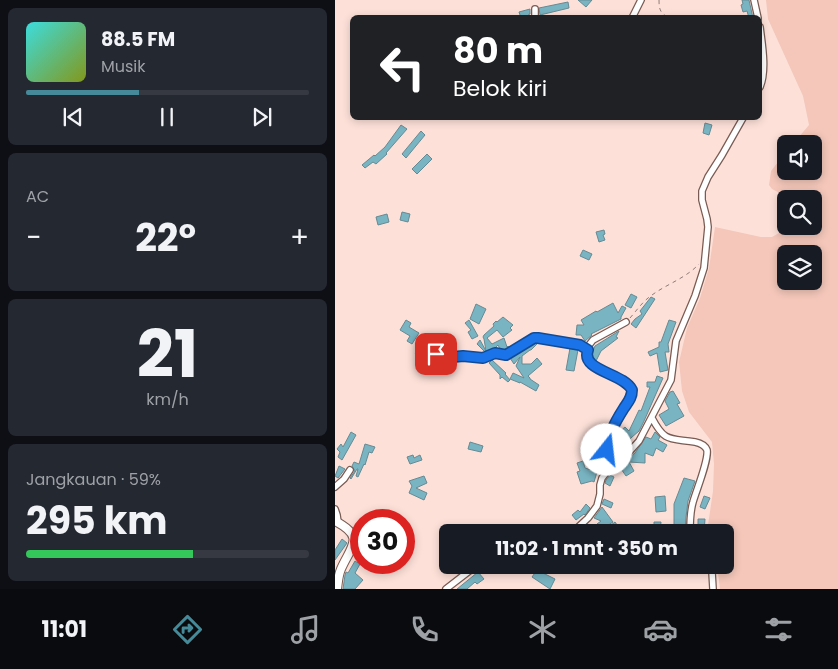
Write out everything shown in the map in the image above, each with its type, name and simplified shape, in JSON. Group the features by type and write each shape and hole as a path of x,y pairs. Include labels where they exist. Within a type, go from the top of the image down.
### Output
{"street":[{"path":"633,15 641,0"},
{"path":"754,0 757,15"},
{"path":"535,9 535,15"},
{"path":"762,57 762,77"},
{"path":"582,524 597,506 602,478 613,464 624,457 636,445 671,380 676,342 702,277 707,219 702,200 702,191 708,177 742,120"},
{"path":"613,464 607,446 616,421 631,398 632,390 627,383 589,363 586,355 593,340 626,322"},
{"path":"434,350 439,357 443,358 463,356 483,358 495,353 506,355 534,338 538,338 580,345 588,350"},
{"path":"652,418 658,429 671,440 701,443 707,449 705,463 693,504 691,524"},
{"path":"335,487 350,470"},
{"path":"335,509 337,522 351,532 353,536 353,545 341,570 337,589"},
{"path":"446,589 465,574"},
{"path":"711,574 713,589"}],"path":[{"path":"659,0 660,10 664,15"},
{"path":"626,322 642,303 681,278 705,258"}],"shaded area":[{"path":"766,0 838,0 838,589 720,589 718,574 734,574 734,524 708,524 713,491 714,464 712,442 689,412 682,391 679,362 687,328 700,298 709,268 715,227 761,237 772,237 777,234 822,235 822,190 777,190 777,192 769,185 771,171 777,163 777,180 822,180 822,135 801,135 809,125 803,96 768,19"}],"building":[{"path":"578,0 592,0 586,7"},
{"path":"742,0 749,0 752,15 748,15 747,11 743,12 741,5 743,4"},
{"path":"568,2 569,8 540,15 539,8"},
{"path":"530,9 530,14 528,15 520,15 519,12"},
{"path":"705,123 712,125 709,135 703,133"},
{"path":"401,125 407,129 387,154 376,164 373,162 365,168 362,165 385,147"},
{"path":"421,131 425,135 406,158 402,154"},
{"path":"427,154 432,159 417,174 412,169"},
{"path":"402,212 410,214 408,222 400,220"},
{"path":"387,214 389,222 378,225 376,217"},
{"path":"604,230 605,240 599,242 596,232"},
{"path":"583,250 592,254 589,260 580,256"},
{"path":"631,294 637,297 631,308 625,305"},
{"path":"651,297 655,299 636,328 631,324 642,314 640,311"},
{"path":"613,303 618,313 622,306 626,308 621,319 591,334 585,341 581,335 576,335 577,325 584,325 581,320"},
{"path":"476,304 486,309 479,324 470,319"},
{"path":"503,317 513,325 510,328 512,330 503,337 497,330 487,338 492,344 504,338 509,348 505,350 500,349 498,345 485,352 477,344 480,340 486,351 484,335 494,326 493,324 496,321"},
{"path":"406,320 411,323 409,327 419,333 412,344 407,341 410,336 400,330"},
{"path":"469,320 478,336 472,339 468,332 471,330 465,323"},
{"path":"669,320 676,322 668,344 669,352 665,352 668,370 660,372 657,353 650,356 648,352 659,347 659,342 661,342"},
{"path":"619,331 616,337 618,338 601,351 596,361 593,360 591,355 595,346"},
{"path":"426,334 430,340 434,337 437,342 426,348 431,354 427,359 421,354 415,354 425,342 421,338"},
{"path":"539,342 522,356 522,364 531,364 537,358 542,364 528,376 539,385 536,391 510,379 513,373 524,378 516,366 520,357 514,364 510,358"},
{"path":"570,348 578,350 574,371 566,370"},
{"path":"492,360 506,373 510,380 508,382 502,377 500,379 500,375 489,363"},
{"path":"657,376 663,378 639,431 624,444 627,448 616,456 612,446 620,450 614,440 615,437 625,427 629,431 639,410 641,411 650,387 647,387 647,382 655,382"},
{"path":"673,391 680,403 677,404 684,416 666,426 659,415 669,409 665,401 670,392"},
{"path":"601,425 608,427 601,449 594,446"},
{"path":"351,432 356,435 342,460 338,457 340,452 337,449 341,444 343,447"},
{"path":"655,432 660,437 658,440 667,445 663,452 656,448 653,456 645,453 645,463 629,462 634,471 626,476 619,466 635,453 646,437 651,439"},
{"path":"470,442 483,446 481,452 468,449"},
{"path":"365,444 375,447 372,453 369,452 365,465 358,477 356,476 357,469 351,479 355,471 352,466 354,462 359,464"},
{"path":"601,452 599,456 602,463 595,467 590,458"},
{"path":"413,455 414,458 420,455 422,460 410,464 407,457"},
{"path":"583,461 585,468 597,472 594,482 581,484 577,472 580,471 577,463"},
{"path":"339,466 345,469 338,478 335,476"},
{"path":"610,475 614,477 610,486 605,483"},
{"path":"424,476 427,483 416,488 427,493 424,500 409,493 412,486 409,481"},
{"path":"684,478 695,481 688,501 686,524 674,524 674,504"},
{"path":"665,496 666,511 656,512 655,497"},
{"path":"704,496 710,498 705,509 700,507"},
{"path":"604,499 613,503 611,508 602,504"},
{"path":"586,504 590,508 585,515 576,520 572,515 578,510 580,512"},
{"path":"602,507 613,522 610,524 597,524 601,521 594,518"},
{"path":"698,519 705,519 705,524 698,524"},
{"path":"342,539 347,543 335,560 335,550"},
{"path":"350,570 350,574 356,574 363,580 355,589 343,589 345,575 346,572 348,573"},
{"path":"476,574 480,574 484,579 477,584 475,582 467,589 457,589"},
{"path":"534,574 545,574 555,579 550,589 532,577"}],"route":[{"path":"436,354 443,358 463,356 483,358 495,353 506,355 534,338 580,345 588,350 586,355 589,363 627,383 632,390 631,398 616,421 607,450"}]}
